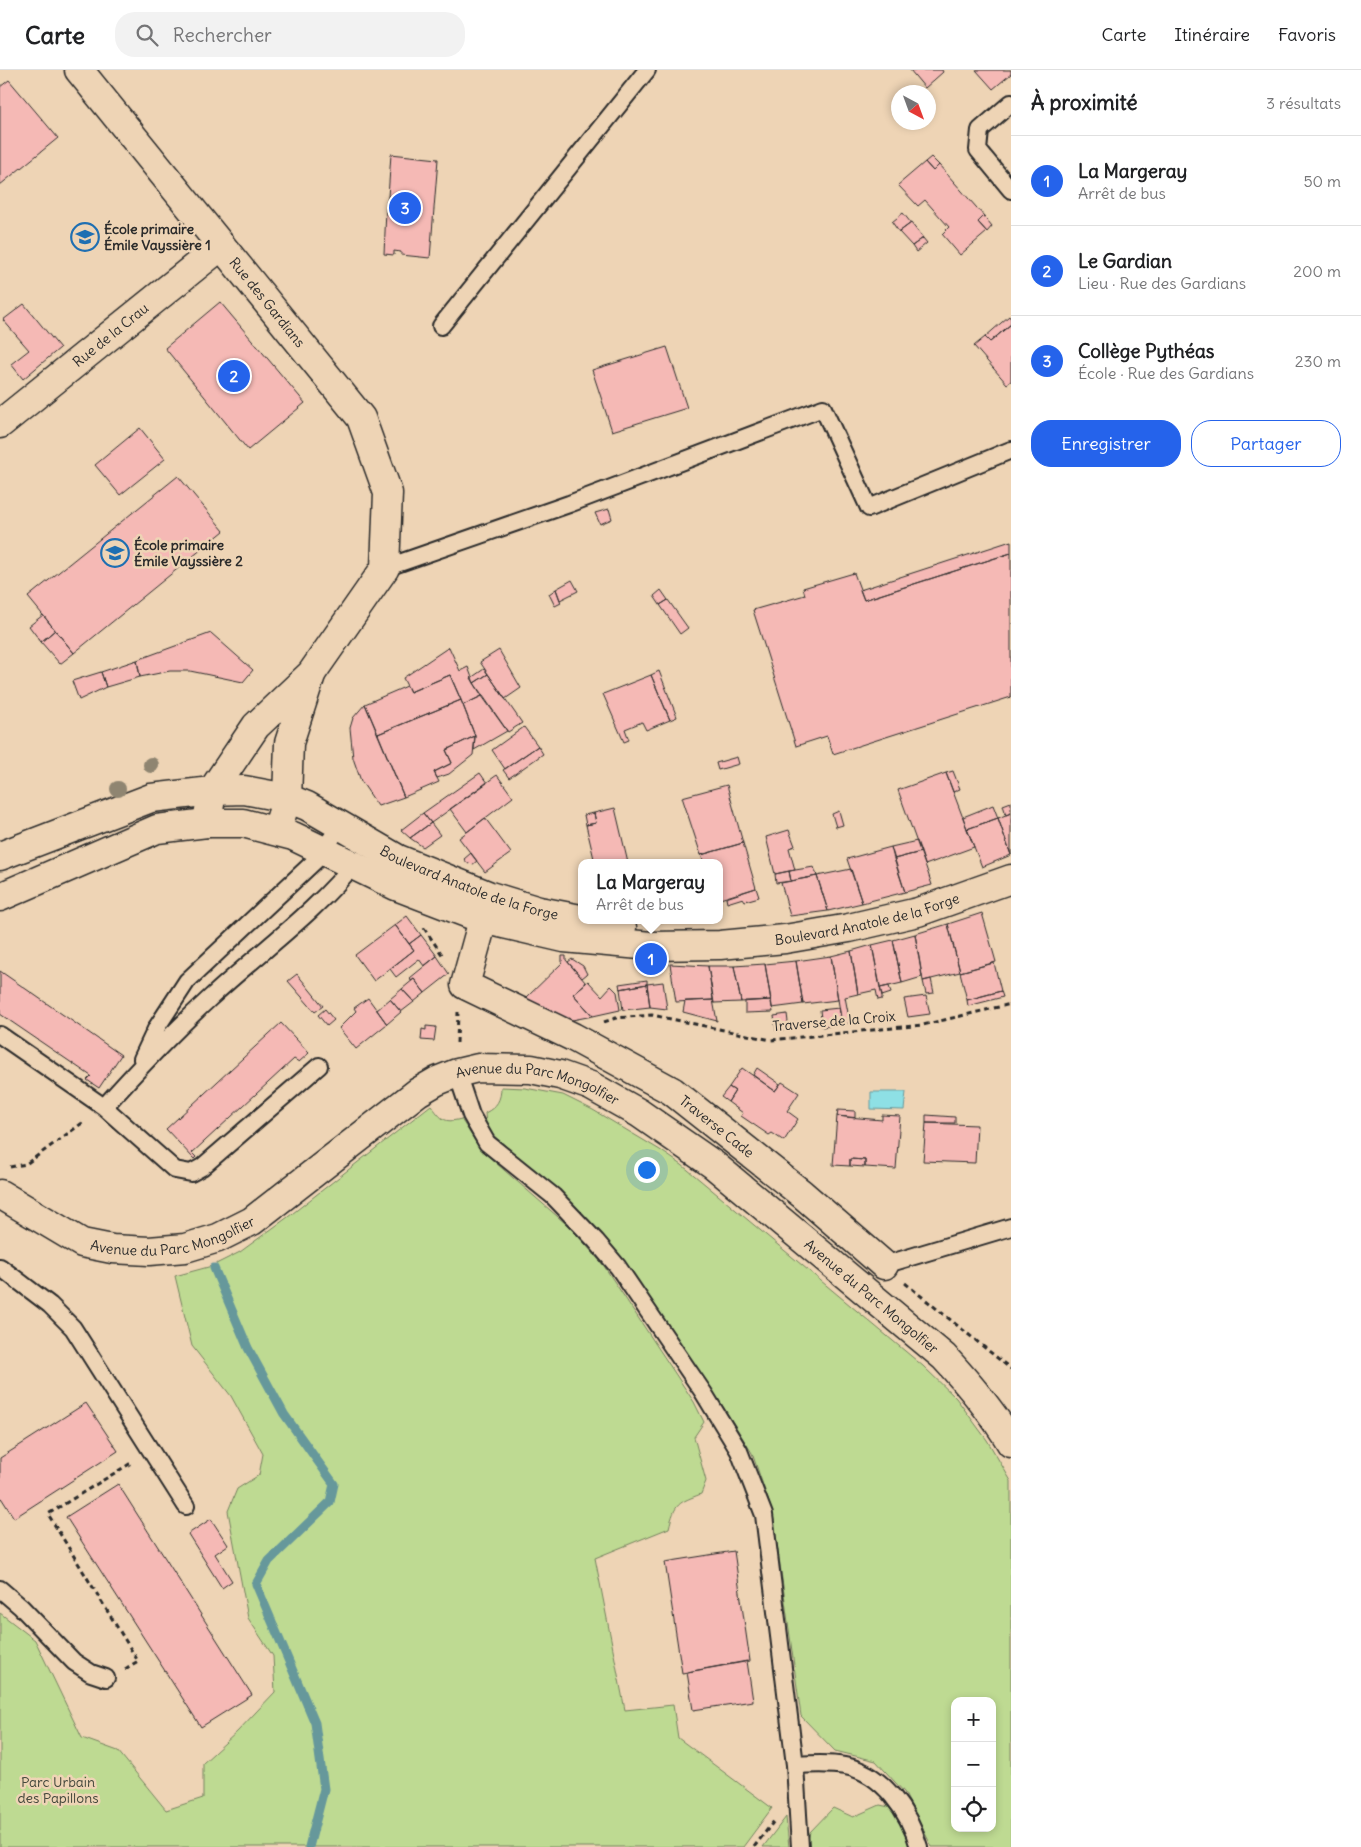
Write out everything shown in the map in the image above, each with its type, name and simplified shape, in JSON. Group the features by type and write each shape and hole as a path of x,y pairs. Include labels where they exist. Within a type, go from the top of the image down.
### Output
{"street":[{"name":"Rue des Gardians","path":"79,70 361,418 388,493 385,568"},
{"name":"Rue de la Crau","path":"0,424 222,246"},
{"path":"206,823 212,791 256,726 311,674 385,568"},
{"path":"277,830 287,798 289,743 311,674"},
{"name":"Boulevard Anatole de la Forge","path":"0,856 152,798 212,791 244,790 287,798 341,825 486,908"},
{"name":"Boulevard Anatole de la Forge","path":"0,897 158,828 206,823 242,823 277,830 325,850 396,886 486,908 564,938 650,946 720,945 785,940 918,912 1011,879"},
{"path":"465,985 486,908"},
{"name":"Traverse Cade","path":"465,985 573,1037 672,1092 802,1194 884,1265"},
{"name":"Avenue du Parc Mongolfier","path":"0,1194 82,1243 149,1251 185,1248 218,1238 252,1221 418,1092 437,1081 457,1073 478,1068 531,1069 560,1075 591,1086 639,1113 714,1166 944,1357 975,1390 998,1421 1011,1443"}],"lane":[{"path":"441,326 647,70"},
{"path":"1011,103 980,130 978,150 1011,190"},
{"path":"385,568 568,504 823,408 869,508 1011,450"},
{"path":"137,1070 157,1027 187,982 325,850 341,825"},
{"path":"104,1107 137,1070 210,998 278,939 346,875 370,842"},
{"path":"0,1035 104,1107 175,1170 191,1173 202,1167 318,1066"},
{"path":"457,1073 471,1115 487,1143 553,1196 618,1267 703,1392 739,1451 764,1515 795,1764 800,1847"},
{"path":"884,1265 1011,1227"},
{"path":"0,1267 50,1305 73,1328 186,1506"},
{"path":"0,1588 74,1662 91,1673 106,1678"},
{"path":"795,1764 846,1766 872,1776 895,1798 910,1824 919,1847"}],"path":[{"path":"420,923 465,985"},
{"name":"Traverse de la Croix","path":"573,1037 582,1029 616,1018 652,1015 771,1040 923,1025 1011,1004"},
{"path":"9,1167 26,1164 104,1107"},
{"path":"884,1265 1011,1369"},
{"path":"123,1671 138,1661 48,1514 131,1463"}],"green space":[{"path":"501,1087 525,1088 563,1095 593,1110 682,1165 923,1366 956,1398 987,1440 1011,1481 1011,1847 932,1847 904,1792 876,1761 835,1751 801,1716 773,1514 752,1453 724,1408 620,1255 558,1191 492,1134 486,1125 485,1113 495,1106 499,1099"},
{"name":"Parc Urbain des Papillons","path":"431,1105 443,1119 450,1121 461,1119 481,1150 573,1230 604,1266 694,1402 704,1422 694,1437 706,1481 701,1494 679,1505 673,1513 669,1528 595,1558 625,1710 673,1705 678,1738 772,1808 743,1847 0,1847 0,1613 35,1640 82,1738 118,1751 166,1810 203,1798 203,1763 237,1732 275,1692 273,1656 248,1618 228,1511 237,1489 259,1475 263,1454 231,1396 192,1346 175,1276 212,1266 240,1252 288,1217"},
{"path":"880,1805 907,1811 923,1847 806,1847 810,1832 833,1808 853,1817"},
{"path":"786,1817 789,1847 763,1847"}],"water":[{"path":"871,1092 906,1092 904,1110 871,1109"}],"building":[{"path":"910,70 942,70 943,72 928,85 922,85"},
{"path":"976,70 1011,70 1011,74 993,89"},
{"path":"9,80 58,138 0,185 0,87"},
{"path":"391,154 438,159 430,258 401,255 401,252 394,251 394,255 384,254 386,210 393,210 394,198 388,197"},
{"path":"931,157 939,165 933,171 925,162"},
{"path":"925,162 933,171 939,165 984,216 978,222 987,232 960,255 942,234 949,227 925,200 918,206 898,185"},
{"path":"388,197 394,198 393,210 386,210"},
{"path":"903,213 911,223 899,232 892,222"},
{"path":"984,216 992,226 987,232 978,222"},
{"path":"911,223 923,238 912,246 899,232"},
{"path":"923,238 927,243 916,252 912,246"},
{"path":"220,302 305,403 248,450 165,348"},
{"path":"24,304 60,348 23,379 11,364 29,350 3,320"},
{"path":"1009,316 1011,324 990,342 985,337"},
{"path":"1011,324 1011,381 1007,384 974,346 985,337 990,342"},
{"path":"667,347 687,408 612,431 592,370"},
{"path":"140,428 165,459 120,495 95,465"},
{"path":"178,476 224,531 74,653 28,597"},
{"path":"609,509 612,519 600,524 595,513"},
{"path":"1011,541 1011,553 864,600 860,590"},
{"path":"1011,553 1011,697 833,754 827,736 796,746 753,610 805,595 803,588 854,573 864,600"},
{"path":"572,580 578,591 560,600 556,589"},
{"path":"556,589 561,603 555,606 549,594"},
{"path":"661,590 668,600 660,605 654,596"},
{"path":"668,600 688,628 680,634 660,605"},
{"path":"43,615 55,630 41,642 29,626"},
{"path":"55,630 74,653 60,664 41,642"},
{"path":"211,633 253,670 243,682 190,671 170,671 140,677 137,660"},
{"path":"449,647 460,671 468,667 474,683 482,696 463,705 450,675 410,692 403,678"},
{"path":"499,650 521,688 505,699 480,662"},
{"path":"137,660 140,677 106,687 101,672"},
{"path":"484,669 488,674 474,683 471,678"},
{"path":"659,671 677,717 670,720 651,675"},
{"path":"101,672 106,687 79,700 72,681"},
{"path":"488,674 522,723 508,732 474,683"},
{"path":"450,675 461,700 378,734 365,704 407,686 410,692"},
{"path":"651,675 670,720 646,730 642,722 625,729 629,740 624,742 603,694"},
{"path":"482,696 507,731 474,750 475,736 463,705"},
{"path":"461,700 475,736 446,750 452,763 434,772 439,782 404,797 378,734"},
{"path":"365,704 404,797 378,806 361,781 353,758 350,728 353,718"},
{"path":"524,727 538,746 505,769 492,750"},
{"path":"475,736 473,755 449,774 437,778 434,772 452,763 446,750"},
{"path":"538,746 543,754 509,778 503,770"},
{"path":"737,757 739,764 718,770 716,763"},
{"path":"953,771 960,789 953,792 946,773"},
{"path":"480,773 487,783 431,823 423,813"},
{"path":"946,773 974,847 925,865 898,790"},
{"path":"497,775 513,797 467,832 450,809"},
{"path":"727,785 743,843 701,855 682,797"},
{"path":"1011,802 1011,813 1006,815 1003,805"},
{"path":"993,805 998,818 967,829 963,817"},
{"path":"615,808 627,859 594,859 586,825 596,823 594,813"},
{"path":"839,811 843,825 836,827 832,814"},
{"path":"423,813 431,823 410,838 401,830"},
{"path":"594,813 596,823 586,825 584,815"},
{"path":"1011,813 1011,855 998,818"},
{"path":"485,818 511,853 485,872 459,838"},
{"path":"998,818 1011,855 982,867 967,829"},
{"path":"431,823 440,835 423,847 410,838"},
{"path":"789,830 795,846 789,848 795,870 775,874 766,837"},
{"path":"917,841 921,852 894,859 891,847"},
{"path":"743,843 756,888 723,898 723,859 702,859 701,855"},
{"path":"891,847 905,892 862,903 847,859"},
{"path":"921,852 932,885 905,892 894,859"},
{"path":"471,853 477,861 472,865 468,864 464,859"},
{"path":"814,867 817,876 791,881 789,871"},
{"path":"851,869 862,903 828,911 817,876"},
{"path":"789,871 791,881 776,883 775,874"},
{"path":"817,876 828,911 790,916 781,883"},
{"path":"756,888 759,897 745,901 743,898 727,903 726,898"},
{"path":"982,913 996,962 960,972 948,924"},
{"path":"407,916 421,935 409,944 395,925"},
{"path":"948,924 960,972 923,981 915,934"},
{"path":"395,925 414,950 374,981 355,955"},
{"path":"915,934 922,977 902,983 893,940"},
{"path":"421,935 437,956 424,966 419,959 396,977 390,969 414,950 409,944"},
{"path":"893,940 902,983 880,988 872,945"},
{"path":"872,945 882,996 882,999 878,1000 876,990 858,994 851,951"},
{"path":"851,951 858,994 845,997 850,1023 842,1024 831,956"},
{"path":"437,956 449,974 425,993 414,979 411,981 410,978"},
{"path":"562,956 566,956 566,960 586,983 573,994 593,1016 567,1021 530,1002 526,998 562,963"},
{"path":"831,956 838,1000 803,1004 796,961"},
{"path":"572,959 583,966 587,974 582,978 568,962"},
{"path":"796,961 803,1004 772,1008 765,964"},
{"path":"994,963 1001,991 967,1000 960,972"},
{"path":"670,964 708,966 713,1000 676,1002"},
{"path":"765,964 771,1000 741,1002 734,966"},
{"path":"708,966 734,966 741,1002 714,1003"},
{"path":"0,971 121,1055 99,1088 87,1080 91,1076 0,1014"},
{"path":"297,974 323,1006 315,1012 288,981"},
{"path":"414,979 425,993 414,1002 402,989"},
{"path":"931,979 934,993 926,994 923,981"},
{"path":"647,980 647,984 620,989 619,984"},
{"path":"588,981 602,996 611,986 617,992 620,1010 593,1016 573,994"},
{"path":"663,982 667,1009 650,1007 647,984"},
{"path":"647,984 650,1007 623,1010 620,989"},
{"path":"889,986 891,993 882,996 880,988"},
{"path":"402,989 414,1002 401,1012 390,999"},
{"path":"1001,991 1003,997 968,1006 967,1000"},
{"path":"926,996 930,1014 908,1017 904,999"},
{"path":"368,998 387,1024 356,1049 339,1028 356,1011 354,1008"},
{"path":"390,999 401,1012 387,1024 377,1010"},
{"path":"713,1000 717,1021 683,1012 685,1001"},
{"path":"771,1000 773,1012 745,1013 745,1001"},
{"path":"839,1008 842,1024 822,1027 820,1010"},
{"path":"325,1009 334,1020 327,1026 318,1015"},
{"path":"787,1014 789,1030 776,1031 774,1016"},
{"path":"281,1023 309,1053 299,1062 294,1059 192,1153 196,1157 194,1159 166,1129"},
{"path":"426,1026 436,1027 434,1041 421,1040 422,1029 426,1030"},
{"path":"742,1068 775,1091 782,1082 799,1093 787,1111 798,1119 784,1141 772,1133 769,1135 741,1116 743,1113 728,1102 735,1091 729,1087"},
{"path":"757,1068 780,1084 775,1091 753,1075"},
{"path":"729,1087 735,1091 728,1102 721,1097"},
{"path":"838,1110 855,1111 855,1118 837,1116"},
{"path":"882,1115 900,1116 896,1169 865,1167 865,1160 850,1159 850,1166 833,1165 837,1116 882,1120"},
{"path":"926,1115 955,1117 955,1123 926,1123"},
{"path":"926,1123 977,1125 975,1163 923,1161"},
{"path":"850,1159 865,1160 865,1167 850,1166"},
{"path":"86,1403 118,1451 14,1518 0,1496 0,1458"},
{"path":"118,1484 252,1695 201,1727 66,1517"},
{"path":"211,1519 228,1545 215,1554 232,1581 222,1588 188,1534"},
{"path":"734,1551 750,1661 682,1673 665,1562"},
{"path":"747,1661 753,1701 693,1710 687,1672"}],"waterway":[{"path":"214,1268 248,1348 284,1414 334,1484 330,1502 269,1561 256,1584 315,1723 324,1789 309,1847"}],"place":[{"name":"Collège Pythéas","path":"405,208"},
{"name":"École primaire Émile Vayssière 1","path":"85,237"},
{"name":"Le Gardian","path":"234,376"},
{"name":"École primaire Émile Vayssière 2","path":"115,553"},
{"name":"La Margeray","path":"651,959"}]}
